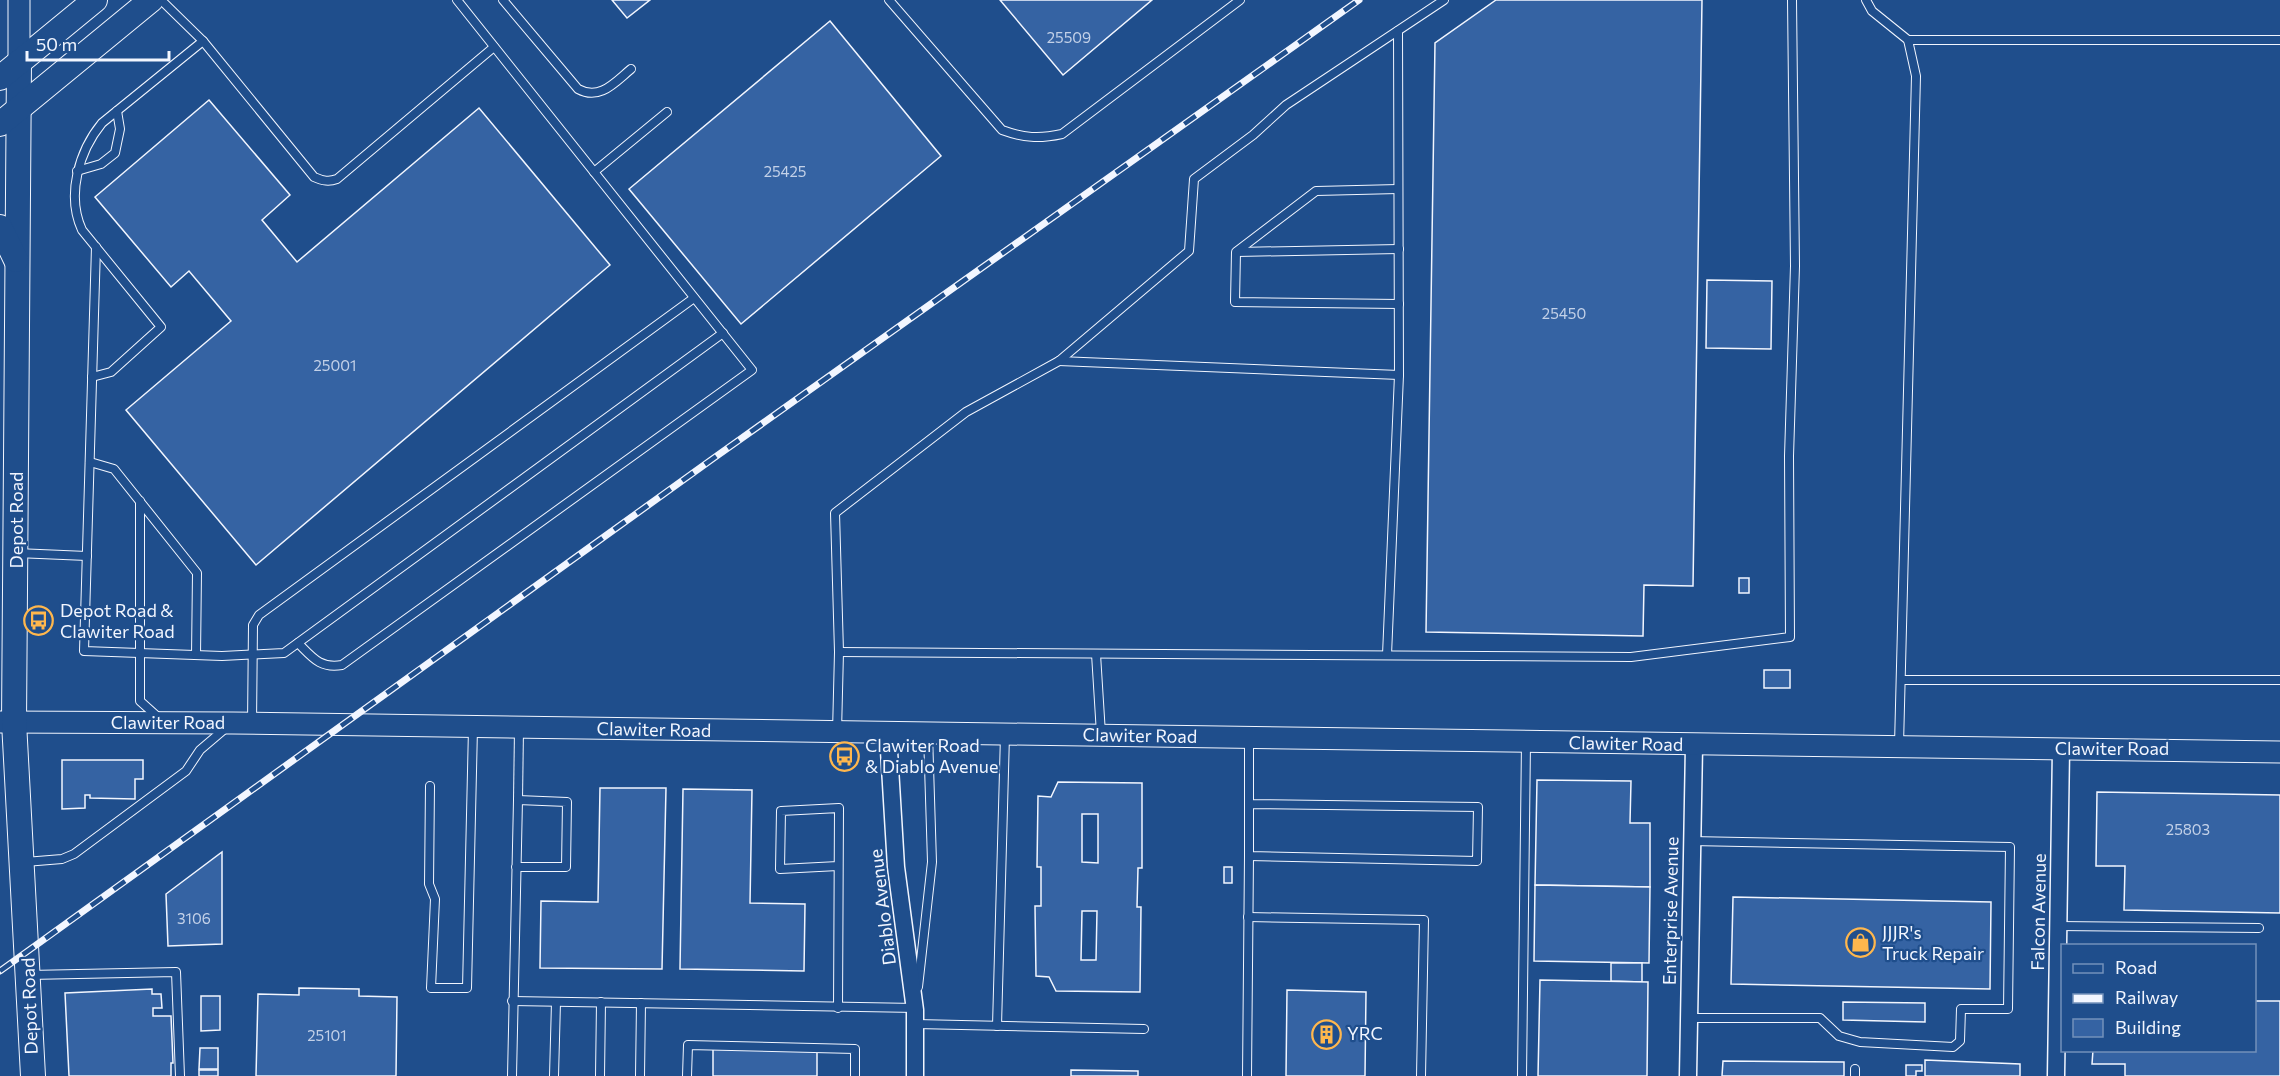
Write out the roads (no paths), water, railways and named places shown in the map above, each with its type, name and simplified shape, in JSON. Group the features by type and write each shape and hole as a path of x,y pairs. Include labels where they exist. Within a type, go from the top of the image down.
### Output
{"main road":[{"path":"0,78 95,0"},
{"path":"0,124 151,0"},
{"name":"Depot Road","path":"19,62 16,553 7,722 23,862 33,1076"},
{"path":"0,227 19,268"}],"street":[{"name":"Depot Road","path":"19,0 19,62"},
{"name":"Clawiter Road","path":"7,722 242,723 888,734 1101,734 1694,746 2280,752"},
{"name":"Diablo Avenue","path":"888,734 896,867 916,1017 915,1076"},
{"name":"Enterprise Avenue","path":"1688,1076 1694,746"},
{"name":"Falcon Avenue","path":"2056,1076 2060,984 2058,926 2061,749"}],"lane":[{"path":"161,0 203,41 314,177 330,181 494,47"},
{"path":"298,643 316,662 334,666 342,665 752,370 457,0"},
{"path":"503,0 578,89 587,94 602,92 631,69"},
{"path":"889,0 1002,130 1025,138 1043,138 1062,134 1240,0"},
{"path":"837,733 839,652 835,513 966,412 1059,361 1189,251 1194,179 1252,135 1286,105 1444,0"},
{"path":"839,652 1631,657 1790,638 1789,456 1795,266 1792,0"},
{"path":"1866,0 1872,11 1908,40 1917,76 1899,747"},
{"path":"1387,655 1399,375 1398,31"},
{"path":"1908,40 2280,40"},
{"path":"92,377 111,372 161,327 82,230 76,218 77,171 88,140 117,111 203,41"},
{"path":"77,171 101,164 116,153 120,129 117,111"},
{"path":"594,172 667,112"},
{"path":"1236,252 1316,191 1398,189"},
{"path":"96,247 84,651 279,655 723,333"},
{"path":"1236,252 1399,249"},
{"path":"1236,252 1235,302 1399,304"},
{"path":"23,862 62,860 74,854 186,771 200,750 242,723 252,655 253,626 260,615 694,298"},
{"path":"1059,361 1399,375"},
{"path":"90,462 114,469 197,573 196,655"},
{"path":"140,501 140,702 164,723"},
{"path":"16,553 87,556"},
{"path":"1096,654 1101,734"},
{"path":"1901,680 2280,680"},
{"path":"430,786 429,884 435,899 431,988 467,988 473,727"},
{"path":"512,1076 519,728"},
{"path":"916,1017 932,862 928,734"},
{"path":"997,1026 1005,735"},
{"path":"1246,1076 1249,738"},
{"path":"1522,1076 1526,742"},
{"path":"516,867 566,867 567,802 518,800"},
{"path":"1249,804 1478,807 1477,861 1249,856"},
{"path":"838,866 780,869 781,811 839,808 838,1008"},
{"path":"1689,1018 1820,1018 1839,1035 1860,1042 1953,1047 1960,1041 1961,1009 2008,1009 2010,847 1691,841"},
{"path":"1248,916 1424,920 1421,1076"},
{"path":"2058,926 2259,928"},
{"path":"29,975 176,972 180,1076"},
{"path":"512,1000 838,1008 997,1026 1144,1029"},
{"path":"554,1076 556,1002"},
{"path":"600,1076 601,1002"},
{"path":"640,1076 641,1003"},
{"path":"687,1076 688,1045 855,1049 855,1076"}],"railway":[{"path":"0,971 711,460 1359,0"}],"place":[{"name":"Depot Road & Clawiter Road","path":"39,621"},
{"name":"Clawiter Road & Diablo Avenue","path":"844,756"},
{"name":"JJJR's Truck Repair","path":"1861,943"},
{"name":"YRC","path":"1326,1034"}]}
